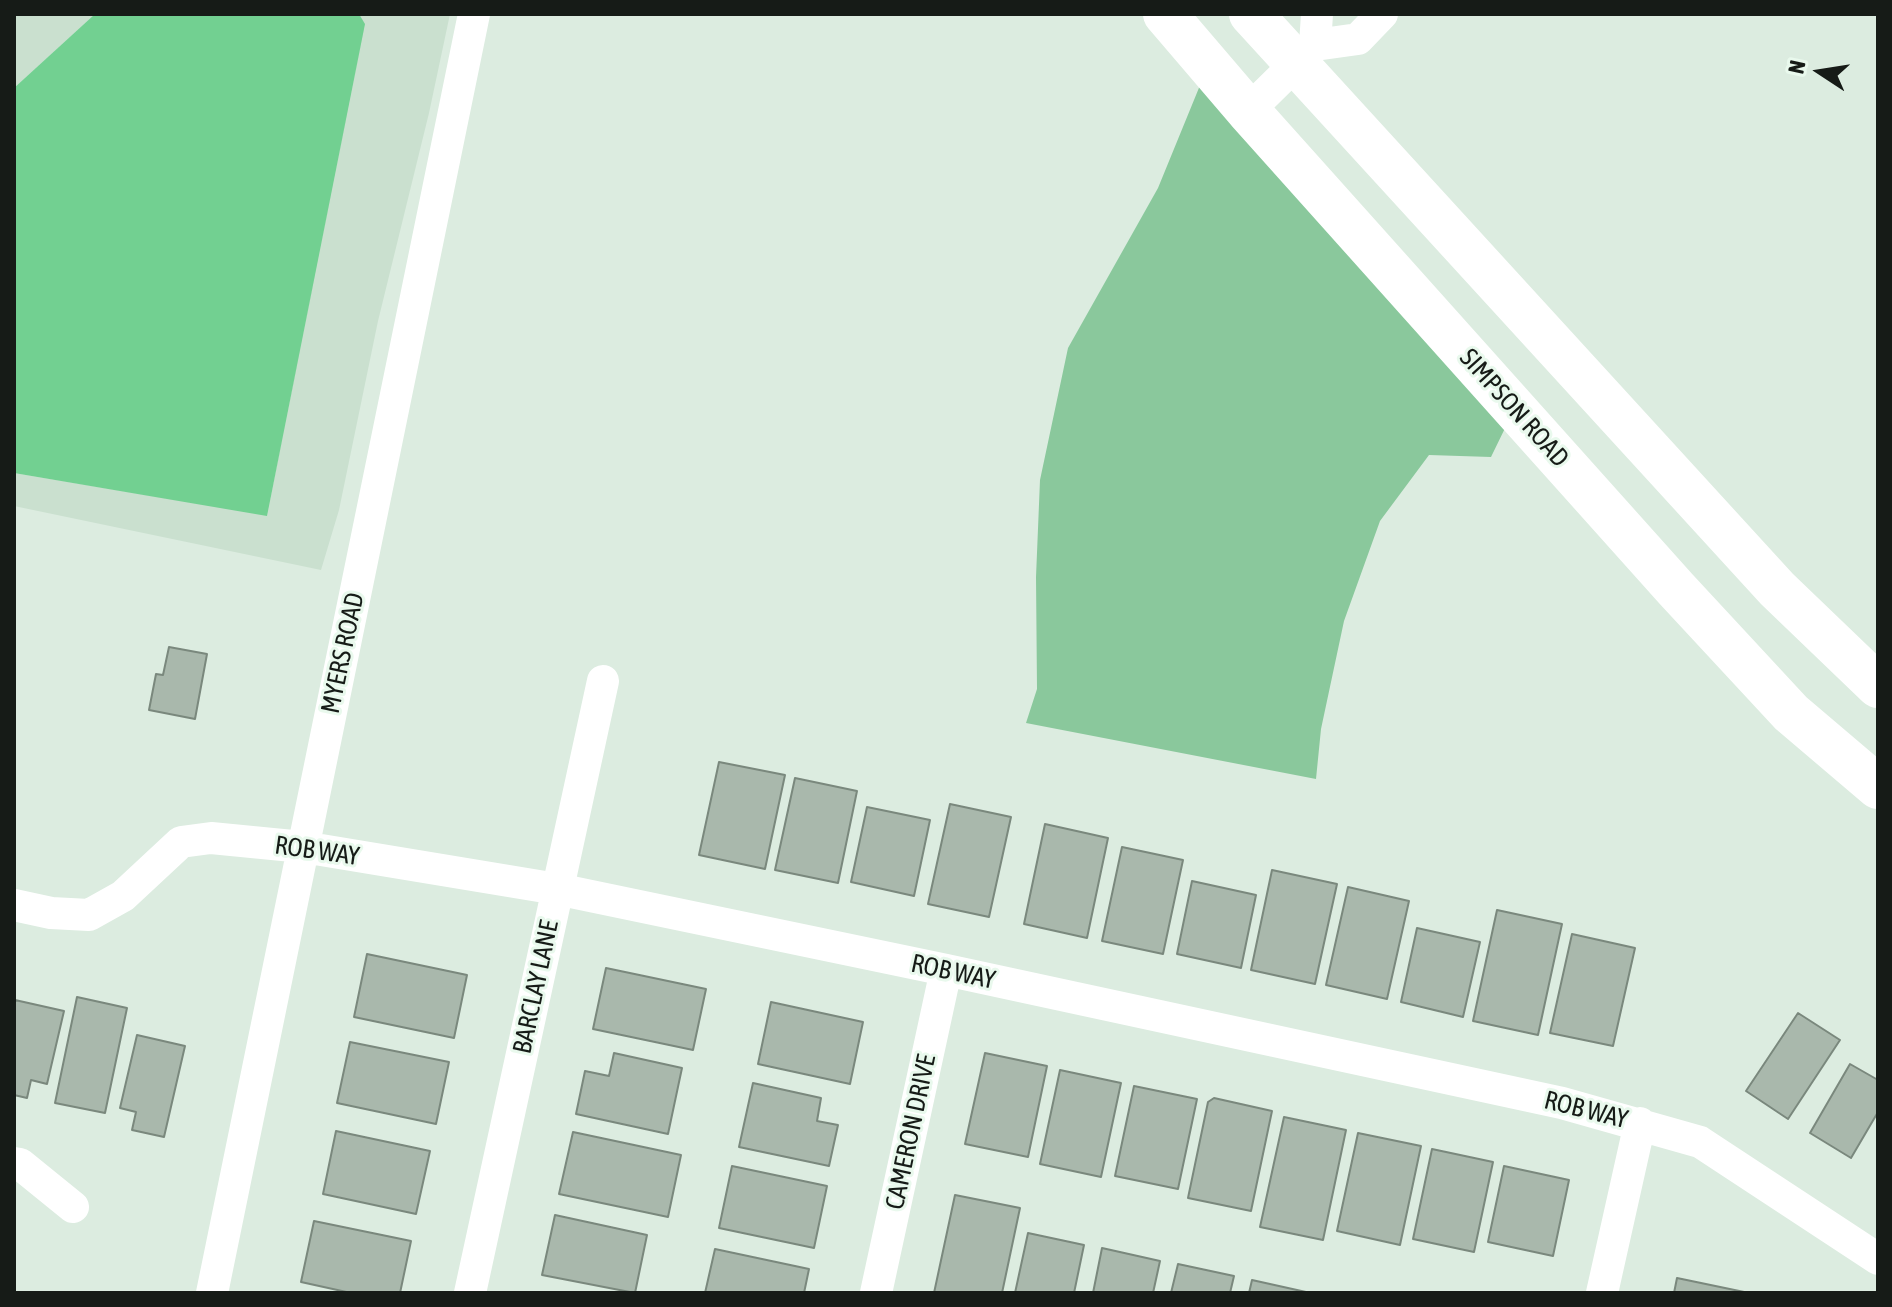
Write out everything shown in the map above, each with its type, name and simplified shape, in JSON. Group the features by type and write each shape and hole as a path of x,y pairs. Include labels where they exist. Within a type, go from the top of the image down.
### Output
{"main road":[{"name":"SIMPSON ROAD","path":"1165,14 1676,589 1791,713 1878,787"},
{"path":"1251,14 1309,41 1777,589 1878,686"}],"street":[{"name":"MYERS ROAD","path":"212,1293 474,14"},
{"path":"1248,111 1309,41 1358,39 1382,14"},
{"name":"BARCLAY LANE","path":"470,1293 603,681"},
{"name":"ROB WAY","path":"14,905 51,913 89,915 123,896 181,842 211,838 303,847 557,889 1562,1103 1640,1123 1700,1142 1878,1259"},
{"name":"CAMERON DRIVE","path":"876,1293 946,970"},
{"path":"1602,1293 1640,1123"},
{"path":"14,1163 20,1164 73,1207"}],"shaded area":[{"path":"14,14 95,14 14,88"},
{"path":"95,14 359,14 365,24 267,516 14,473 14,88"},
{"path":"359,14 450,14 378,321 339,510 321,570 14,506 14,473 267,515 364,24"},
{"path":"1212,56 1509,420 1491,457 1429,455 1380,521 1344,621 1321,729 1316,779 1026,723 1037,689 1036,577 1040,480 1068,348 1158,188"}],"building":[{"path":"169,647 207,654 195,719 149,710 156,674 163,675"},
{"path":"719,762 785,775 765,869 699,855"},
{"path":"795,778 857,791 838,883 775,870"},
{"path":"950,804 1011,817 989,917 928,904"},
{"path":"867,807 930,820 914,896 851,882"},
{"path":"1045,824 1108,838 1087,938 1024,924"},
{"path":"1122,847 1183,860 1163,954 1102,941"},
{"path":"1272,870 1337,884 1315,984 1251,970"},
{"path":"1192,881 1256,895 1241,968 1177,954"},
{"path":"1348,887 1409,901 1387,999 1326,985"},
{"path":"1497,910 1562,924 1538,1035 1473,1021"},
{"path":"1417,928 1480,942 1463,1017 1401,1002"},
{"path":"1572,934 1635,948 1613,1046 1550,1033"},
{"path":"367,954 467,975 454,1038 354,1017"},
{"path":"606,968 706,989 693,1050 593,1029"},
{"path":"77,997 127,1008 105,1113 55,1103"},
{"path":"15,1000 64,1011 47,1084 31,1080 27,1098 14,1095"},
{"path":"771,1002 863,1022 850,1084 758,1064"},
{"path":"1798,1013 1840,1040 1788,1119 1746,1091"},
{"path":"137,1035 185,1046 164,1137 132,1130 136,1112 120,1108"},
{"path":"350,1042 449,1062 436,1124 337,1103"},
{"path":"614,1053 682,1068 668,1134 576,1114 585,1071 609,1076"},
{"path":"985,1053 1047,1066 1028,1157 965,1144"},
{"path":"1850,1064 1878,1080 1878,1112 1851,1158 1810,1133"},
{"path":"1060,1070 1121,1083 1101,1177 1040,1164"},
{"path":"753,1083 821,1098 817,1121 838,1125 829,1166 739,1147"},
{"path":"1134,1086 1197,1099 1178,1189 1115,1176"},
{"path":"1214,1098 1272,1111 1251,1211 1188,1198 1208,1102"},
{"path":"1284,1117 1346,1130 1323,1240 1260,1227"},
{"path":"336,1131 430,1151 416,1214 323,1194"},
{"path":"573,1132 681,1155 668,1217 559,1194"},
{"path":"1358,1133 1421,1146 1400,1245 1337,1231"},
{"path":"1432,1149 1493,1162 1474,1252 1413,1239"},
{"path":"732,1166 827,1186 814,1248 719,1228"},
{"path":"1504,1166 1569,1180 1553,1256 1488,1242"},
{"path":"955,1195 1020,1208 1002,1293 934,1293"},
{"path":"555,1215 647,1235 635,1293 542,1275"},
{"path":"314,1221 411,1241 400,1293 351,1293 301,1282"},
{"path":"1028,1233 1084,1245 1074,1293 1015,1293"},
{"path":"1102,1248 1160,1261 1153,1293 1093,1293"},
{"path":"715,1249 809,1269 804,1293 705,1293"},
{"path":"1178,1264 1234,1276 1230,1293 1171,1293"},
{"path":"1677,1278 1749,1293 1674,1293"},
{"path":"1252,1280 1306,1292 1306,1293 1249,1293"}]}
